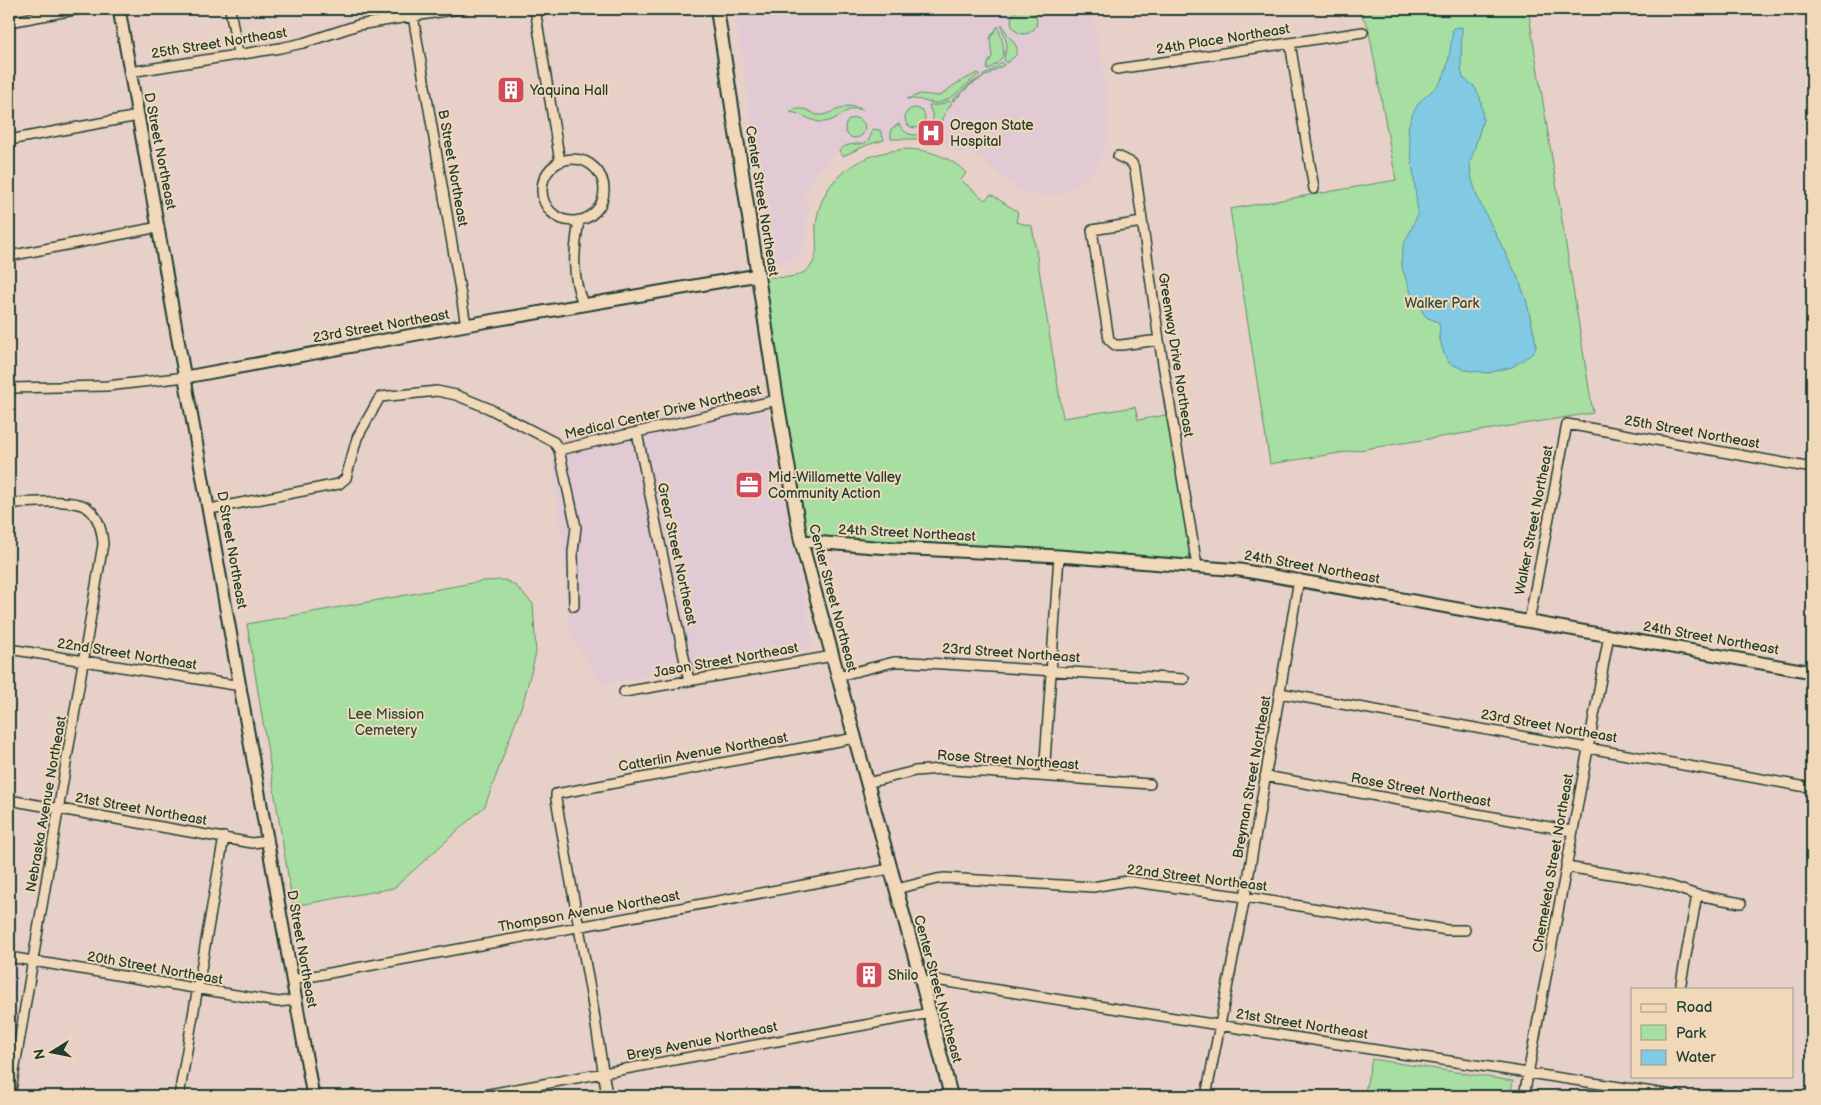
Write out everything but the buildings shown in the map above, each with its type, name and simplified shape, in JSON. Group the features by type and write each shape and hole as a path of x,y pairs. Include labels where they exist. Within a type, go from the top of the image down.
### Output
{"main road":[{"name":"Center Street Northeast","path":"717,9 777,400 801,541 951,1096"}],"street":[{"path":"9,22 80,9"},
{"name":"D Street Northeast","path":"120,9 313,1096"},
{"path":"230,9 238,54"},
{"name":"25th Street Northeast","path":"130,72 303,43 358,25 460,9"},
{"path":"535,9 560,162"},
{"name":"B Street Northeast","path":"413,16 466,325"},
{"name":"24th Place Northeast","path":"1117,69 1363,32"},
{"path":"1290,43 1314,189"},
{"path":"9,140 138,116"},
{"name":"Greenway Drive Northeast","path":"1118,156 1132,163 1135,170 1159,340 1196,566"},
{"path":"580,160 588,164 596,170 604,185 601,202 596,211 588,217 569,221 560,218 546,204 543,195 543,185 546,175 560,162 580,160"},
{"path":"579,220 574,264 576,284 583,304"},
{"path":"1142,222 1092,230 1109,340 1115,345 1121,346 1159,340"},
{"path":"9,256 158,227"},
{"name":"23rd Street Northeast","path":"9,388 107,386 161,381 583,304 758,275"},
{"name":"Medical Center Drive Northeast","path":"210,509 339,484 346,478 357,438 377,400 384,396 437,391 456,395 488,408 554,442 559,450 777,400"},
{"name":"25th Street Northeast","path":"1567,424 1812,468"},
{"name":"Walker Street Northeast","path":"1529,621 1567,424"},
{"name":"Grear Street Northeast","path":"637,433 689,681"},
{"path":"559,450 576,527 573,552 574,606"},
{"name":"Nebraska Avenue Northeast","path":"9,503 58,502 86,507 96,518 102,530 103,544 10,1096"},
{"name":"24th Street Northeast","path":"801,541 874,547 1059,556 1240,570 1812,672"},
{"path":"1044,776 1059,556"},
{"name":"Breyman Street Northeast","path":"1206,1096 1245,897 1299,579"},
{"name":"Chemeketa Street Northeast","path":"1524,1096 1609,635"},
{"name":"22nd Street Northeast","path":"9,649 241,686"},
{"name":"Jason Street Northeast","path":"624,692 832,656"},
{"name":"23rd Street Northeast","path":"838,676 894,662 1184,679"},
{"name":"23rd Street Northeast","path":"1280,693 1812,788"},
{"name":"Catterlin Avenue Northeast","path":"579,927 556,794 855,738"},
{"name":"Rose Street Northeast","path":"867,784 925,769 1150,784"},
{"name":"Rose Street Northeast","path":"1265,776 1572,831"},
{"name":"21st Street Northeast","path":"9,800 252,843 268,841"},
{"path":"179,1096 224,837"},
{"path":"1566,867 1645,879 1697,894 1741,903"},
{"name":"Thompson Avenue Northeast","path":"292,980 890,869"},
{"name":"22nd Street Northeast","path":"896,888 946,878 1093,887 1127,880 1447,930 1465,930"},
{"path":"1681,983 1697,894"},
{"path":"579,927 607,1096"},
{"name":"20th Street Northeast","path":"9,957 197,990 278,1002 296,1000"},
{"name":"21st Street Northeast","path":"922,983 935,980 1679,1096"},
{"name":"Breys Avenue Northeast","path":"478,1096 930,1013"}],"shaded area":[{"name":"Oregon State Hospital","path":"735,9 1093,9 1109,112 1106,145 1092,173 1077,186 1066,192 1049,196 1021,191 968,149 963,155 928,139 902,138 884,140 859,148 844,157 838,151 818,170 802,200 809,205 804,248 799,255 790,261 773,264"},
{"path":"762,394 814,646 603,684 569,632 564,558 551,449 564,437"},
{"path":"9,963 20,965 9,1027"}],"green space":[{"path":"1024,8 1033,12 1037,21 1033,30 1024,34 1015,30 1011,21 1015,12"},
{"name":"Walker Park","path":"1358,9 1528,9 1593,413 1270,464 1230,209 1396,180 1368,26"},
{"path":"1001,25 1003,25 1017,49 1017,53 1006,63 1004,58 1007,44"},
{"path":"998,26 1003,45 1003,55 995,65 987,70 988,63 992,57 990,38"},
{"path":"1002,62 1004,65 969,86 954,101 952,100 970,84"},
{"path":"977,73 980,74 946,100 934,103 907,99 920,94 940,96 954,85"},
{"path":"950,101 952,103 937,131 931,129 933,117 929,105 939,105"},
{"path":"848,106 863,110 852,109 830,121 824,122 815,121 790,112 793,109 805,109 817,115 823,115"},
{"path":"911,108 919,108 925,114 925,122 919,128 911,128 905,122 905,114"},
{"path":"851,118 859,118 865,124 865,132 859,138 851,138 845,132 845,124"},
{"path":"899,124 908,134 915,135 928,131 935,134 926,139 891,139 891,129"},
{"path":"872,129 880,130 884,140 867,145 843,156 839,151 845,146 862,144 869,140"},
{"path":"910,149 933,153 954,163 966,173 961,180 985,200 992,195 1018,212 1016,222 1032,226 1063,418 1135,407 1138,420 1171,414 1197,566 801,541 758,275 786,277 806,271 814,261 816,225 820,207 826,192 836,179 861,160 893,151"},
{"name":"Lee Mission Cemetery","path":"505,580 516,586 533,604 536,653 524,699 485,806 394,888 293,906 247,624 483,581"},
{"path":"1372,1059 1513,1081 1510,1096 1364,1096"}],"water":[{"path":"1462,27 1461,69 1463,78 1474,86 1480,97 1483,120 1470,163 1471,176 1478,199 1518,278 1526,299 1536,348 1532,354 1512,367 1488,373 1465,370 1449,363 1444,354 1439,336 1440,327 1438,322 1426,317 1412,295 1401,261 1403,246 1418,214 1408,128 1412,115 1421,100 1439,84 1444,76 1453,28"}],"place":[{"name":"Yaquina Hall","path":"511,90"},
{"name":"Oregon State Hospital","path":"931,133"},
{"name":"Mid-Willamette Valley Community Action","path":"749,485"},
{"name":"Shilo","path":"869,975"}]}
